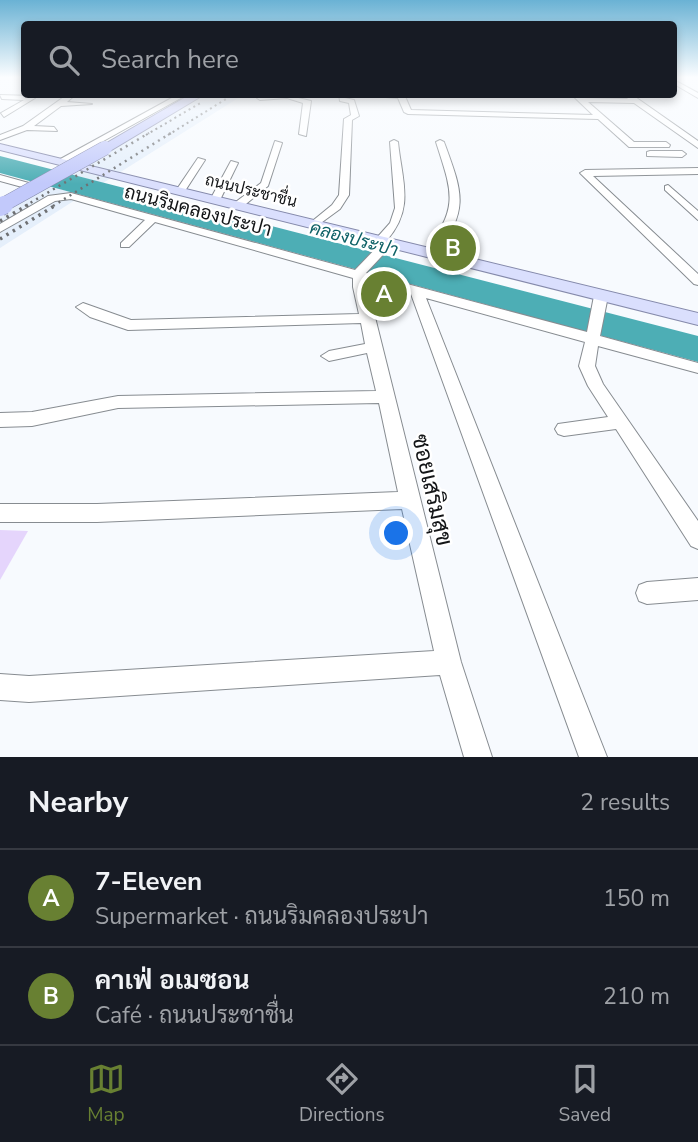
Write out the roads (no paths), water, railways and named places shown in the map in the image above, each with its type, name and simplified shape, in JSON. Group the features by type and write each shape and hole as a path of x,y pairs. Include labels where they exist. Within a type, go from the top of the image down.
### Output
{"highway":[{"path":"0,198 152,113"},
{"path":"0,207 166,113"}],"main road":[{"name":"ถนนประชาชื่น","path":"0,147 237,205 382,245 430,253 600,301 698,319"}],"street":[{"path":"0,138 26,128 47,113"},
{"path":"59,162 151,113"},
{"path":"303,134 306,113"},
{"path":"314,225 336,207 344,195 348,119 355,113"},
{"path":"461,113 599,117"},
{"path":"595,113 632,145 666,145"},
{"path":"653,113 698,145"},
{"path":"43,158 121,118"},
{"path":"26,128 54,129"},
{"path":"359,273 396,224 400,208 394,142"},
{"path":"430,253 449,233 457,213 450,170 440,142"},
{"path":"237,205 265,184 278,143"},
{"path":"660,171 642,154 682,154"},
{"path":"180,192 201,160"},
{"path":"215,200 234,163"},
{"path":"698,171 585,173 698,281"},
{"path":"0,178 33,187"},
{"path":"668,188 698,217"},
{"name":"ถนนริมคลองประปา","path":"0,229 52,198 71,196 698,368"},
{"path":"125,245 153,218"},
{"name":"ซอยเสริมสุข","path":"359,273 385,397 449,662 478,757"},
{"path":"416,290 593,757"},
{"path":"600,301 587,366 596,386 698,538"},
{"path":"83,307 93,316 119,319 128,325 367,318"},
{"path":"329,356 374,347"},
{"path":"0,419 32,419 118,402 385,397"},
{"path":"564,429 621,422"},
{"path":"0,513 97,513 410,500"},
{"path":"647,593 698,589"},
{"path":"0,687 29,689 449,662"}],"water":[{"path":"0,156 698,336 698,362 0,173"}],"railway":[{"path":"146,135 183,113"},
{"path":"168,135 203,113"},
{"path":"25,206 149,133"},
{"path":"53,206 171,133"},
{"path":"0,221 28,205"},
{"path":"0,239 56,205"}],"place":[{"name":"คาเฟ่ อเมซอน","path":"453,248"},
{"name":"7-Eleven","path":"384,294"}],"water label":[{"name":"คลองประปา","path":"354,239"}]}
